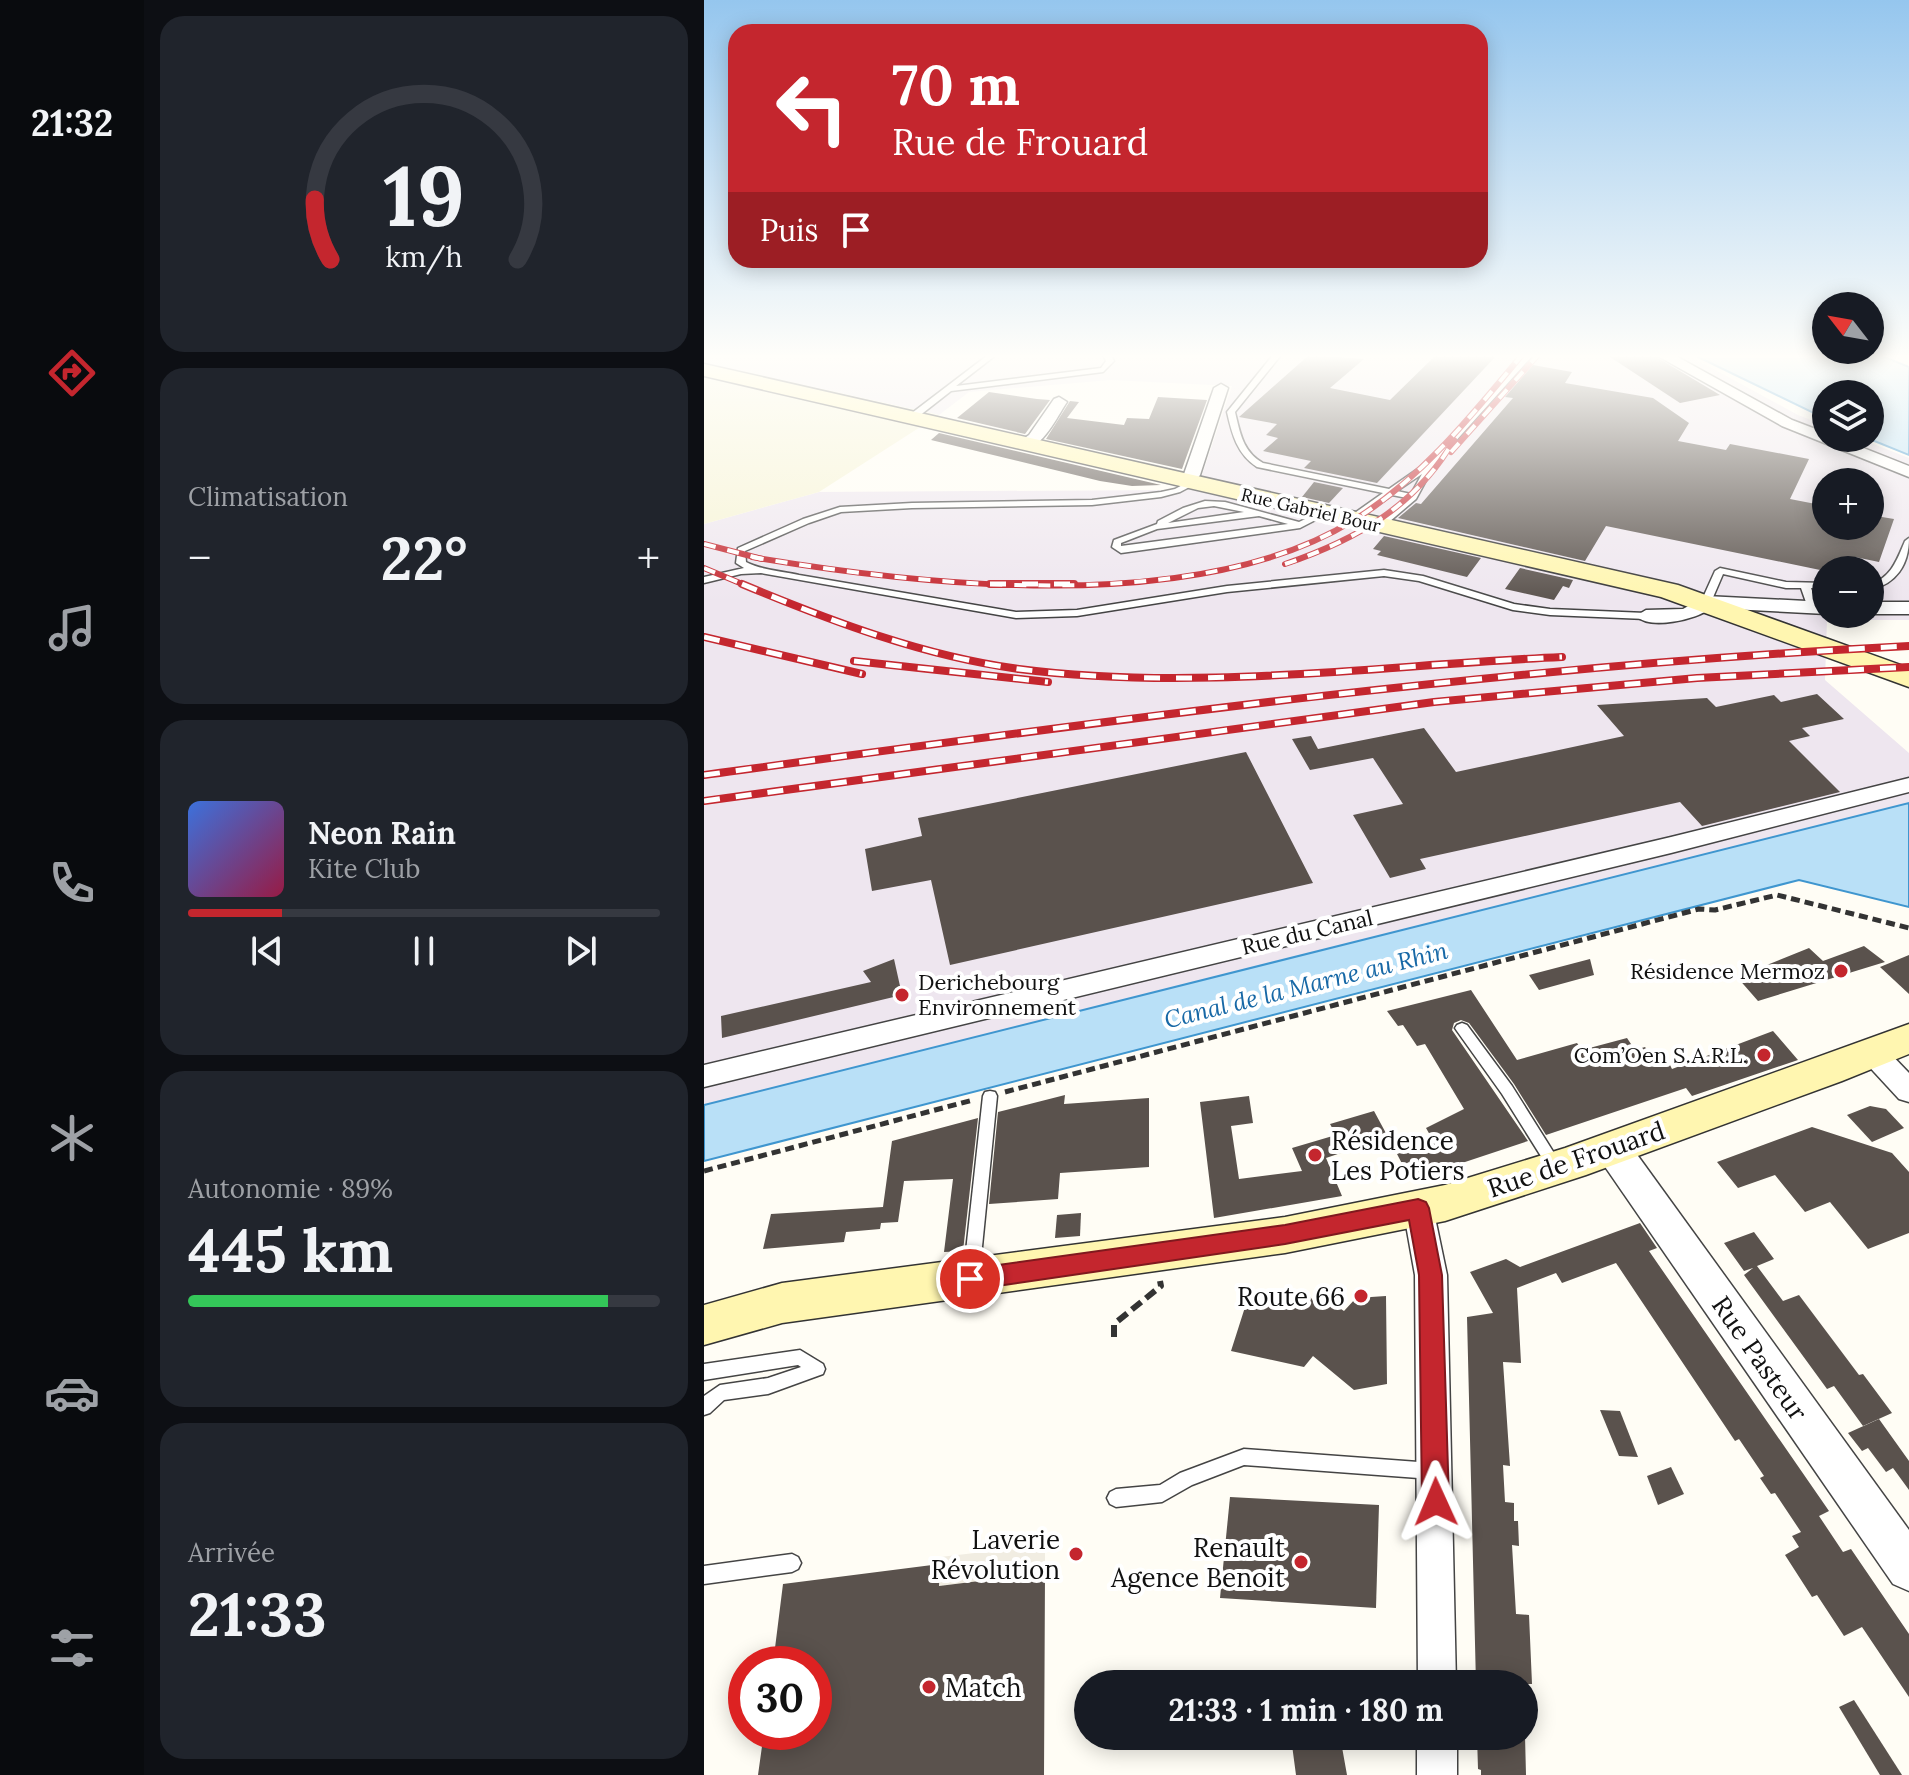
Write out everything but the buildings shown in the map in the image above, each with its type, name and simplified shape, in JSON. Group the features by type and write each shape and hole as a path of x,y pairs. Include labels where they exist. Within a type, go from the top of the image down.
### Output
{"main road":[{"name":"Rue Gabriel Bour","path":"995,438 1659,588 1777,620 1909,678"},
{"name":"Rue de Frouard","path":"708,1325 781,1327 970,1288 1285,1235 1420,1216 1450,1219 1617,1154 1897,1061"},
{"name":"Rue de Frouard","path":"970,1288 1286,1251 1420,1216 1445,1203 1556,1167 1617,1154"}],"street":[{"path":"1025,445 1035,438"},
{"path":"1189,482 1204,438"},
{"path":"1824,438 1909,472"},
{"path":"1646,616 1688,615 1706,602"},
{"path":"1884,608 1909,608"},
{"path":"1777,620 1812,609"},
{"name":"Rue du Canal","path":"704,1076 1671,845 1909,785"},
{"name":"Rue Pasteur","path":"1617,1154 1909,1568"},
{"path":"1420,1216 1431,1275 1437,1670"},
{"path":"1437,1750 1437,1775"}],"lane":[{"path":"1238,438 1249,460 1260,465 1413,497"},
{"path":"1382,525 1413,497 1432,463 1455,438"},
{"path":"1352,519 1432,463"},
{"path":"752,569 741,563 741,550 806,521 840,510 1108,502 1182,490 1189,482"},
{"path":"1300,525 1220,503 1197,503 1155,527 1117,542 1116,547 1121,550 1300,525 1325,513"},
{"path":"1155,527 1259,513"},
{"path":"1884,582 1900,568 1909,541"},
{"path":"704,580 741,569 772,570 799,578 1016,615 1077,613 1227,589 1384,573 1420,578 1513,607 1550,612 1646,616"},
{"path":"1706,602 1720,571 1786,585 1812,585"},
{"path":"1805,585 1812,601"},
{"path":"1462,1028 1507,1090 1556,1167"},
{"path":"970,1288 990,1096"},
{"path":"704,1372 800,1357 817,1369 768,1386 720,1393 704,1407"},
{"path":"1116,1498 1162,1493 1186,1479 1244,1457 1435,1472"},
{"path":"704,1575 792,1563"}],"path":[{"path":"704,1171 1699,909 1715,910 1777,895 1909,928"},
{"path":"1114,1337 1114,1324 1161,1286 1159,1268"}],"shaded area":[{"path":"704,438 903,438 819,492 704,524"},
{"path":"1215,438 1812,438 1812,452 1884,452 1884,448 1909,458 1909,620 1884,620 1884,556 1812,556 1812,628 1827,628 1825,680 1909,753 1909,803 704,1105 704,524 819,492 1172,490 1202,475"},
{"path":"1045,1545 1045,1573 939,1586 940,1557"}],"water":[{"path":"1884,438 1909,438 1909,455 1884,445"},
{"name":"Canal de la Marne au Rhin","path":"1909,803 1909,907 1799,880 704,1161 704,1105"}],"railway":[{"path":"1018,584 1141,582 1219,570 1291,550 1354,520 1378,504 1450,438"},
{"path":"1451,452 1464,438"},
{"path":"1285,564 1336,544 1382,518 1422,484 1454,440"},
{"path":"704,544 758,558"},
{"path":"752,557 758,558"},
{"path":"758,558 897,577 1018,584"},
{"path":"758,558 762,559"},
{"path":"704,568 747,586"},
{"path":"742,584 843,624 913,646 983,663 1086,675 1154,678 1290,675 1562,657"},
{"path":"990,584 1018,584"},
{"path":"1018,584 1074,584"},
{"path":"704,637 862,674"},
{"path":"704,775 1155,716 1456,681 1758,655 1909,646"},
{"path":"854,661 1048,682"},
{"path":"704,801 1434,702 1697,678 1909,667"}],"place":[{"name":"Résidence Mermoz","path":"1841,971"},
{"name":"Derichebourg Environnement","path":"902,995"},
{"name":"Com’Oen S.A.R.L.","path":"1764,1055"},
{"name":"Résidence Les Potiers","path":"1315,1155"},
{"name":"Route 66","path":"1361,1296"},
{"name":"Laverie Révolution","path":"1076,1554"},
{"name":"Renault Agence Benoit","path":"1301,1562"},
{"name":"Match","path":"929,1687"}],"route":[{"path":"970,1279 1285,1235 1418,1208 1431,1275 1436,1502"}]}
